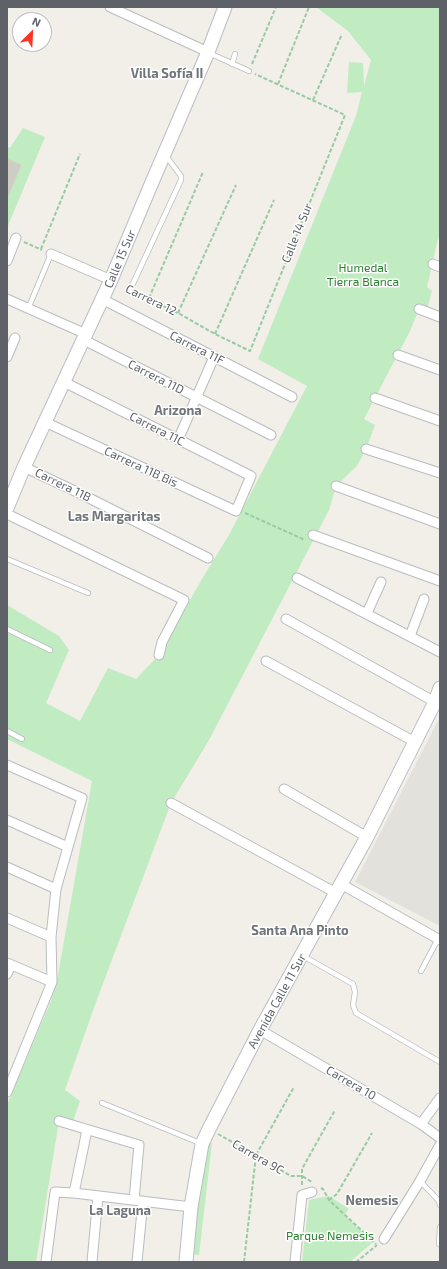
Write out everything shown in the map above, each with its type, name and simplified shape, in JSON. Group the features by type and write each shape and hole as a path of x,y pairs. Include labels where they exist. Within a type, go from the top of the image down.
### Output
{"street":[{"path":"110,7 208,52"},
{"name":"Calle 15 Sur","path":"7,508 24,467 111,280 208,52 225,7"},
{"path":"7,260 16,238"},
{"name":"Carrera 12","path":"51,254 111,280"},
{"name":"Carrera 11D","path":"7,299 85,337 196,397 271,434"},
{"name":"Carrera 11F","path":"102,300 292,397"},
{"path":"419,309 440,317"},
{"path":"7,356 15,338"},
{"path":"398,355 440,370"},
{"path":"178,440 214,357"},
{"name":"Carrera 11C","path":"64,382 251,476 238,511"},
{"path":"375,398 440,422"},
{"name":"Carrera 11B Bis","path":"45,422 238,511"},
{"path":"366,449 440,473"},
{"name":"Carrera 11B","path":"24,467 208,558"},
{"path":"336,486 440,524"},
{"path":"7,514 184,600 162,642 159,655"},
{"path":"313,535 440,581"},
{"path":"297,578 440,652"},
{"path":"367,614 381,582"},
{"path":"410,636 424,599"},
{"path":"286,619 438,704"},
{"path":"266,661 416,742"},
{"name":"Avenida Calle 11 Sur","path":"186,1262 191,1207 202,1144 260,1030 367,837 416,742 438,704 440,688"},
{"path":"7,765 82,798 56,889 51,937 52,982 7,1092"},
{"path":"284,789 367,837"},
{"path":"171,803 439,940"},
{"path":"7,820 68,847"},
{"path":"7,867 56,889"},
{"path":"7,918 51,937"},
{"path":"7,974 9,964 52,982"},
{"name":"Carrera 10","path":"260,1030 421,1124 440,1138"},
{"path":"421,1124 440,1098"},
{"path":"59,1121 139,1145 137,1262"},
{"path":"74,1193 87,1130"},
{"path":"384,1239 420,1181 440,1145"},
{"path":"295,1262 302,1194 314,1186"},
{"path":"46,1262 55,1192 191,1207"},
{"path":"92,1262 98,1196"}],"lane":[{"path":"208,52 249,71"},
{"path":"232,64 235,54"},
{"path":"130,290 181,180 181,176 165,154"},
{"path":"28,309 51,254"},
{"path":"7,559 88,593"},
{"path":"7,629 50,650"},
{"path":"7,731 22,739"},
{"path":"421,971 439,940"},
{"path":"302,955 353,984 355,992 353,1005 356,1013 440,1062"},
{"path":"102,1103 202,1144"},
{"path":"420,1181 439,1201 440,1205"},
{"path":"440,1227 440,1245"}],"path":[{"path":"276,7 249,71 313,100 342,34"},
{"path":"278,84 309,7"},
{"name":"Calle 14 Sur","path":"250,351 345,115 313,100"},
{"path":"41,249 80,154"},
{"path":"149,298 203,172"},
{"path":"178,313 236,185"},
{"path":"216,334 274,200"},
{"path":"16,238 51,254"},
{"name":"Carrera 12","path":"130,290 149,298 250,351"},
{"path":"238,511 305,540"},
{"path":"244,1262 256,1155 294,1087"},
{"path":"302,1194 302,1169 335,1110"},
{"name":"Carrera 9C","path":"209,1129 291,1176 302,1176 314,1186 323,1189 329,1200 377,1245"},
{"path":"329,1200 336,1194 372,1133"},
{"path":"356,1262 384,1239"}],"shaded area":[{"path":"440,717 440,926 355,882"}],"green space":[{"name":"Humedal Tierra Blanca","path":"316,7 440,7 440,233 427,287 432,291 428,306 419,309 410,331 364,419 375,425 366,449 357,466 336,486 329,510 209,740 171,803 96,1002 65,1090 80,1101 72,1124 59,1121 36,1262 7,1262 7,1105 51,1001 57,981 92,781 7,739 7,605 59,636 69,650 46,703 80,721 108,668 136,679 159,655 229,535 307,386 258,359 356,116 362,92 347,93 349,62 363,63 364,86 371,60 348,31"},
{"path":"23,128 45,137 7,228 7,146 10,148"},
{"path":"207,1143 212,1143 199,1255 192,1254 197,1205"},
{"name":"Parque Nemesis","path":"329,1196 349,1209 344,1215 373,1242 350,1262 302,1262 309,1200"}],"building":[{"path":"7,159 21,165 7,199"}],"district":[{"name":"Villa Sofía II","path":"167,74"},
{"name":"Arizona","path":"178,411"},
{"name":"Las Margaritas","path":"114,517"},
{"name":"Santa Ana Pinto","path":"300,931"},
{"name":"Nemesis","path":"372,1201"},
{"name":"La Laguna","path":"120,1211"}]}
